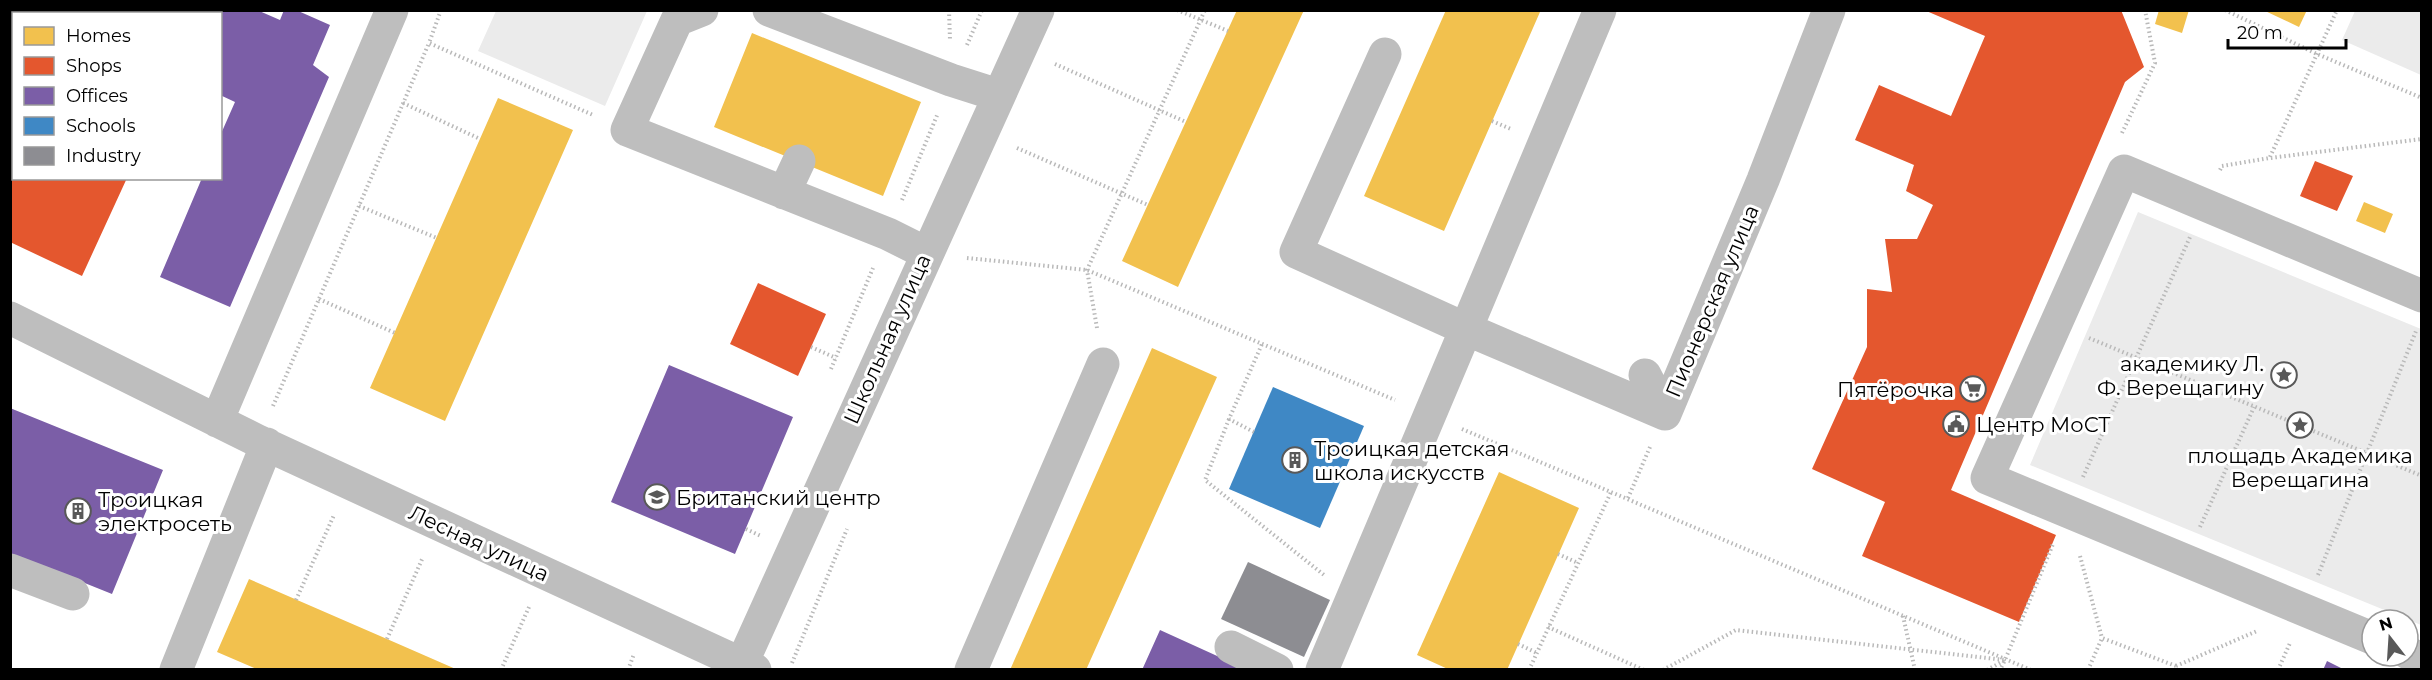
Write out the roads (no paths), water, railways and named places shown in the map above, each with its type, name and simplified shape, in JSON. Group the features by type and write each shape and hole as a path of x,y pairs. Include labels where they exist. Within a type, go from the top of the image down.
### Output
{"street":[{"path":"702,10 677,20 627,130 888,234 926,253"},
{"path":"769,10 951,80 998,95"},
{"name":"Школьная улица","path":"745,668 926,253 1038,10"},
{"path":"1322,669 1600,10"},
{"name":"Пионерская улица","path":"1385,54 1296,252 1466,329 1665,414 1763,180 1829,10"},
{"path":"217,421 386,13"},
{"path":"784,193 799,161"},
{"path":"2360,633 2186,559 2073,499 1987,478 2124,171 2205,205 2419,311"},
{"name":"Лесная улица","path":"10,318 262,443 745,668"},
{"path":"971,669 1103,364"},
{"path":"1645,375 1665,414"},
{"path":"176,669 262,443"},
{"path":"10,570 73,594"},
{"path":"1231,647 1277,669"}],"place":[{"name":"академику Л. Ф. Верещагину","path":"2284,375"},
{"name":"Пятёрочка","path":"1973,389"},
{"name":"Центр МоСТ","path":"1956,424"},
{"name":"площадь Академика Верещагина","path":"2300,425"},
{"name":"Троицкая детская школа искусств","path":"1295,460"},
{"name":"Британский центр","path":"657,497"},
{"name":"Троицкая электросеть","path":"78,511"}]}
